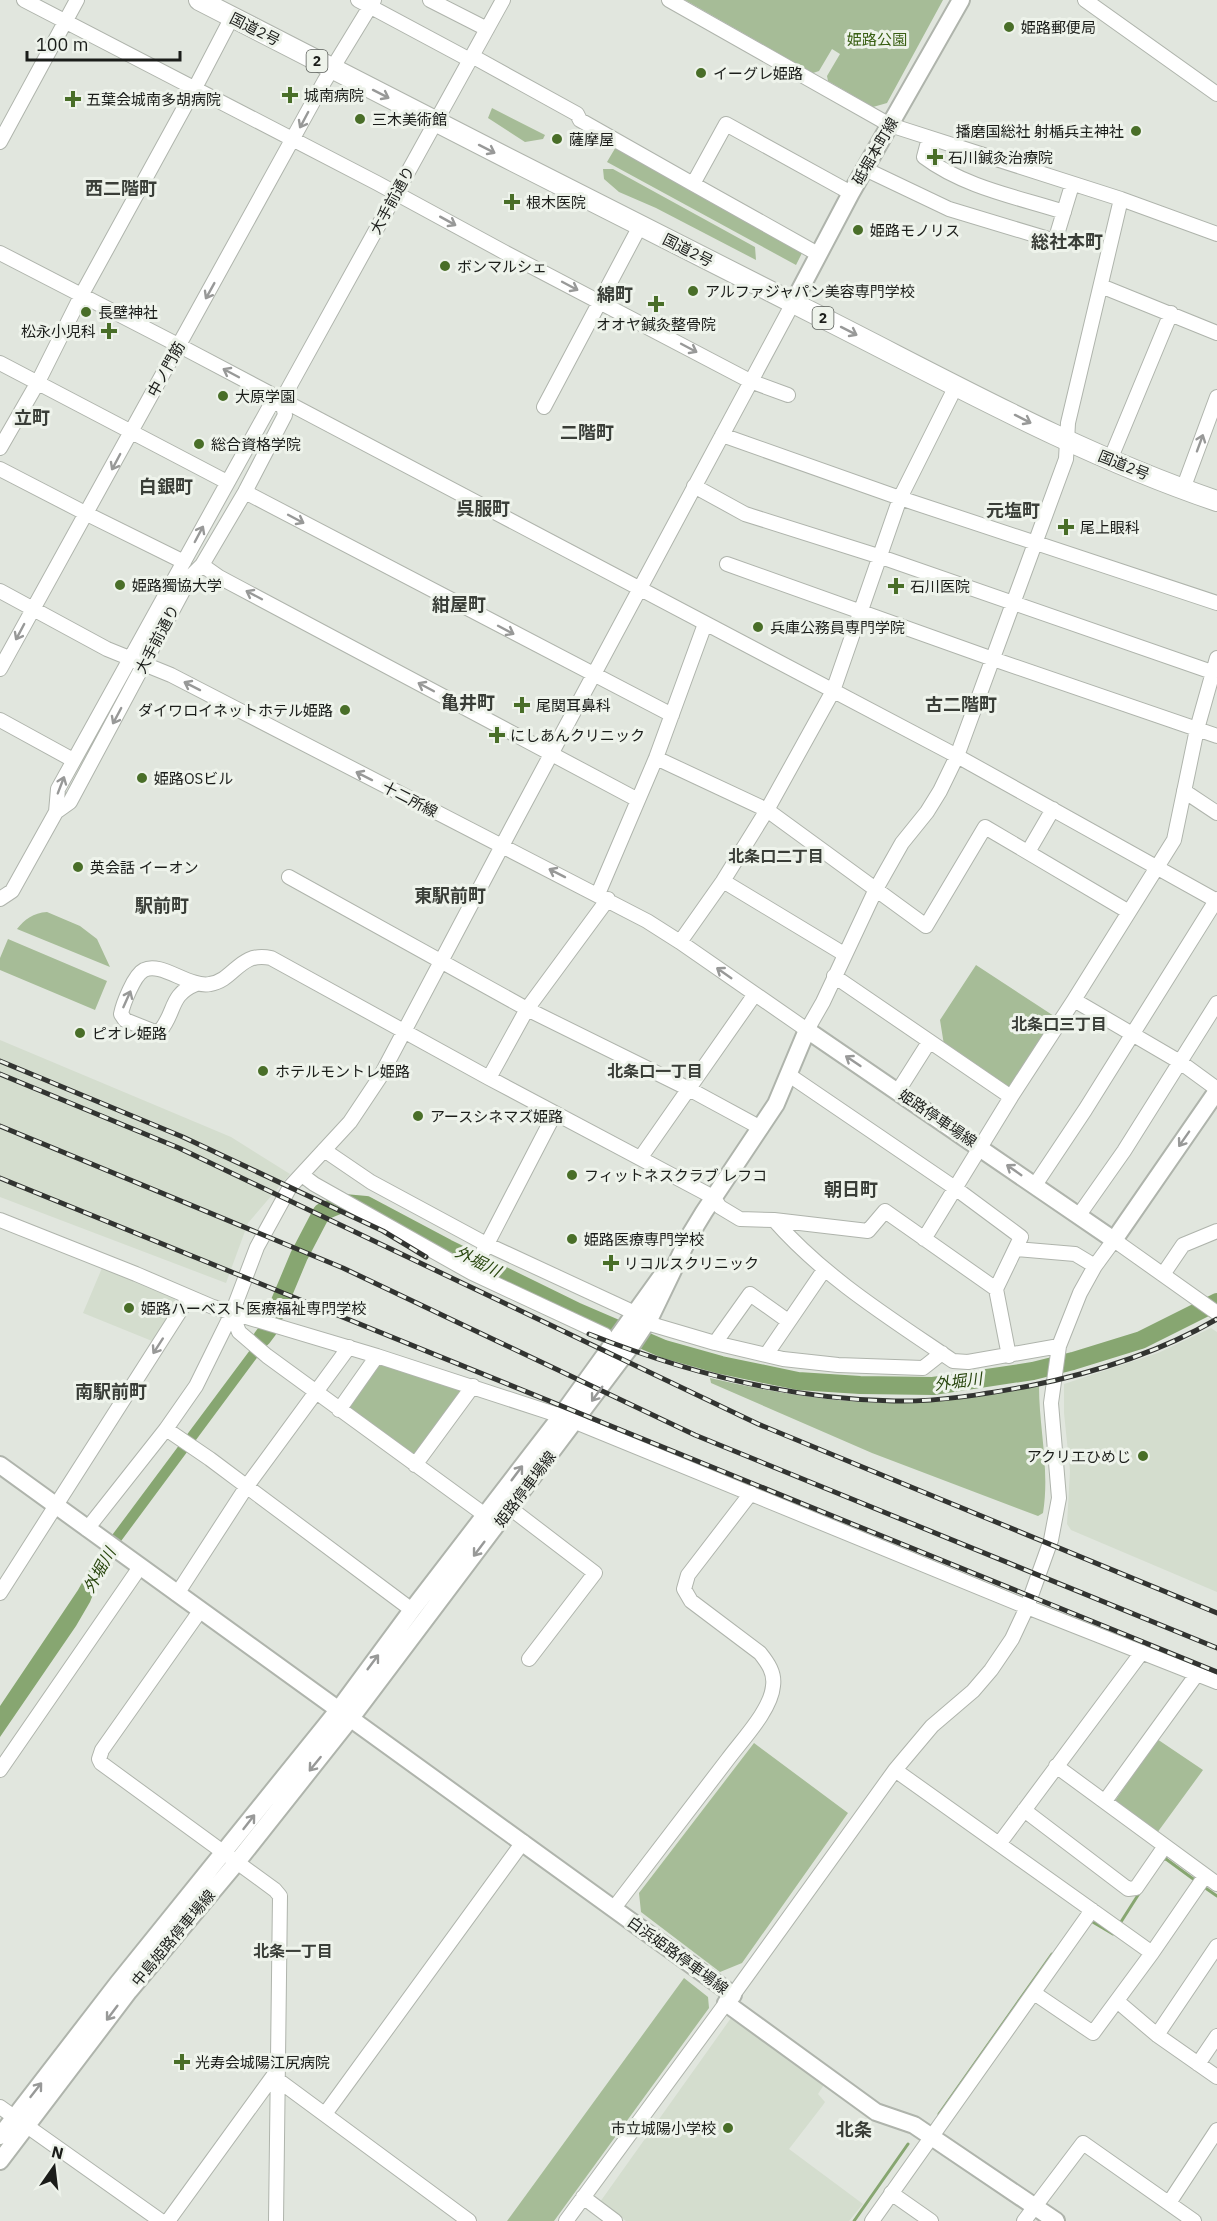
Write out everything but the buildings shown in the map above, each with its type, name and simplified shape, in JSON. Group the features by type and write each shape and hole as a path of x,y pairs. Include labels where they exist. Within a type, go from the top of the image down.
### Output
{"highway":[{"name":"国道2号","path":"208,2 232,17 435,123 1067,442 1217,501"}],"main road":[{"name":"砥堀本町線","path":"792,303 851,193 962,0"},
{"name":"姫路停車場線","path":"345,1714 510,1508 618,1340 638,1318 713,1197 776,1104 807,1030 1113,1240"},
{"path":"1113,1240 1217,1090"},
{"name":"姫路停車場線","path":"345,1714 412,1610 485,1515 569,1419"},
{"path":"0,1465 345,1714"},
{"name":"白浜姫路停車場線","path":"345,1714 614,1908 876,2112 914,2125 1056,2221"},
{"name":"中島姫路停車場線","path":"0,2161 21,2122 118,1983 231,1857 345,1714"},
{"name":"中島姫路停車場線","path":"0,2136 21,2122"}],"street":[{"path":"24,0 396,193 750,381 788,395"},
{"path":"0,142 4,123 77,0"},
{"path":"430,0 487,29"},
{"name":"大手前通り","path":"0,899 12,891 56,812 58,789 73,760 270,406 282,400 503,0"},
{"path":"669,0 890,125 1120,199 1217,234"},
{"path":"1085,0 1217,94"},
{"path":"368,2 577,114 580,120 818,254"},
{"name":"中ノ門筋","path":"0,669 368,2"},
{"path":"0,448 38,382 81,294 232,17"},
{"path":"693,183 726,124 851,193"},
{"path":"929,138 924,157 942,170 978,185 1064,212"},
{"path":"865,169 949,208 1055,241 1072,185"},
{"path":"807,1030 876,889 902,843 927,812 940,791 957,756 1066,459 1068,423 1120,199"},
{"path":"544,407 640,226"},
{"path":"0,253 957,756 1217,900 1035,1185"},
{"path":"1101,286 1217,333"},
{"path":"87,1529 166,1429 196,1386 231,1313 257,1247 290,1187 350,1122 380,1077 792,303"},
{"path":"1110,460 1171,313"},
{"path":"0,363 227,482"},
{"path":"680,942 768,810 833,691 900,498 956,386"},
{"path":"1183,489 1217,397"},
{"name":"大手前通り","path":"56,812 70,802 191,576 202,566 245,492 285,415 282,400"},
{"path":"722,435 900,498 1217,603"},
{"path":"0,469 184,562"},
{"path":"694,486 745,514 881,557 1212,672"},
{"path":"245,492 672,715"},
{"path":"727,564 1217,736"},
{"path":"202,566 638,800"},
{"name":"十二所線","path":"0,591 129,659 171,675 603,897 680,942 807,1030"},
{"path":"489,1078 527,1010 603,897 705,624"},
{"path":"924,1239 1173,840 1197,729 1217,658"},
{"path":"0,720 73,760"},
{"path":"656,758 768,810 926,926 985,827 1129,912"},
{"path":"1184,791 1217,813"},
{"path":"1029,852 1053,809"},
{"path":"289,877 527,1010 689,1089 760,1128"},
{"path":"723,880 844,954"},
{"path":"196,984 155,968 145,969 138,975 121,1014 125,1020 155,1032 160,1031 183,989 196,984 217,982 253,957 266,957 279,961 489,1078 713,1197 720,1207 740,1219 774,1220 868,1231 885,1212 996,1289"},
{"path":"834,976 1011,1097"},
{"path":"641,1157 755,994"},
{"path":"1074,1000 1180,1062 1217,1090"},
{"path":"1079,1215 1124,1151 1217,1003"},
{"path":"898,1091 929,1042"},
{"path":"789,1076 955,1188 1021,1237 996,1289 1009,1356"},
{"path":"472,1273 555,1113"},
{"path":"324,1150 371,1182 484,1248 638,1318 715,1343 783,1359 838,1365 923,1368 942,1353"},
{"path":"302,1175 472,1273 618,1340"},
{"path":"0,1220 231,1313 378,1356 569,1419 1027,1607 1217,1682"},
{"path":"774,1220 797,1246 828,1274 953,1361 962,1363 1059,1346"},
{"path":"1164,1273 1183,1245 1217,1231"},
{"path":"566,2221 895,1770 932,1726 973,1691 991,1670 1012,1639 1027,1607 1052,1540 1059,1498 1052,1403 1059,1346 1080,1293 1113,1240 1164,1273 1217,1313"},
{"path":"1016,1249 1075,1254 1095,1266"},
{"path":"766,1355 789,1321 828,1274"},
{"path":"715,1343 750,1294 789,1321"},
{"path":"1,1589 189,1297"},
{"path":"231,1313 239,1332 248,1341 485,1515"},
{"path":"177,1594 247,1486 349,1347"},
{"path":"339,1410 378,1356"},
{"path":"415,1465 473,1386"},
{"path":"166,1429 247,1486 412,1610"},
{"path":"614,1908 728,1760 769,1701 773,1686 772,1671 768,1663 760,1653 691,1601 684,1589 688,1575 751,1493"},
{"path":"510,1508 595,1573 529,1659"},
{"path":"0,1770 140,1567"},
{"path":"200,1611 102,1750 99,1759 280,1896 276,2221"},
{"path":"999,1844 1142,1652"},
{"path":"1105,1801 1197,1674"},
{"path":"1056,1766 1165,1846 1202,1881 1217,1884"},
{"path":"895,1770 1152,1953"},
{"path":"1024,1810 1128,1889 1136,1888 1165,1846"},
{"path":"325,2114 523,1842"},
{"path":"1034,1994 1093,2033 1202,1881"},
{"path":"872,2221 1092,1910"},
{"path":"1157,2035 1217,1946"},
{"path":"1117,2001 1157,2035 1217,2077"},
{"path":"1198,2064 1217,2036"},
{"path":"278,2074 325,2114 470,2221"},
{"path":"168,2221 278,2074"},
{"path":"0,2107 161,2221"},
{"path":"1168,2203 1217,2130"},
{"path":"1024,2221 1083,2143 1194,2221"},
{"path":"891,2193 931,2221"},
{"path":"583,2197 615,2221"}],"shaded area":[{"path":"0,1040 231,1137 290,1174 248,1223 226,1283 0,1197"},
{"name":"姫路ハーベスト医療福祉専門学校","path":"102,1268 174,1297 176,1304 152,1341 83,1313"},
{"name":"アクリエひめじ","path":"1211,1328 1217,1332 1217,1592 1071,1530 1067,1524 1070,1471 1064,1413 1064,1384 1158,1353"},
{"name":"市立城陽小学校","path":"738,2017 827,2080 818,2094 825,2102 789,2149 863,2204 849,2221 626,2221 600,2202 731,2018"}],"green space":[{"name":"姫路公園","path":"685,0 943,0 887,103 873,107 828,81 827,76 840,54 832,49 819,71 813,73"},
{"path":"492,108 545,135 543,139 525,142 488,118"},
{"path":"617,145 802,253 796,265 607,162"},
{"path":"603,169 613,169 755,247 756,260 656,208 619,192 604,179"},
{"path":"47,912 80,926 97,939 110,967 17,929 30,917"},
{"path":"8,939 107,981 95,1010 0,970 0,958"},
{"path":"976,965 1057,1018 1010,1091 944,1045 940,1020"},
{"path":"378,1363 461,1387 461,1394 419,1453 413,1454 347,1407"},
{"path":"710,1378 802,1396 873,1402 915,1403 951,1400 1039,1386 1045,1465 1043,1513 1038,1516 872,1453 711,1383"},
{"path":"1157,1739 1203,1770 1157,1833 1115,1801"},
{"path":"754,1743 848,1813 742,1963 720,1972 641,1912 639,1893"},
{"path":"684,1978 708,1997 709,2008 554,2221 507,2221"}],"water":[{"path":"260,1327 276,1332 107,1560 90,1602 76,1626 0,1737 0,1706 78,1590 98,1554 256,1342"}],"waterway":[{"name":"外堀川","path":"262,1338 268,1330 299,1256 322,1212 344,1203 366,1205 447,1248 578,1312 664,1349 721,1365 798,1381 933,1386 1033,1371 1141,1340 1217,1302"},
{"path":"1162,1860 1166,1859 1196,1881"},
{"path":"1204,1887 1217,1896"},
{"path":"1119,1925 1140,1892"},
{"path":"1091,1921 1113,1934 1115,1930"},
{"path":"939,2114 1052,1954"},
{"path":"854,2221 908,2144"}],"railway":[{"path":"0,1061 183,1137 383,1231 426,1257"},
{"path":"0,1074 179,1148 758,1424 1217,1613"},
{"path":"0,1126 343,1268 695,1435 1217,1648"},
{"path":"0,1178 1217,1672"},
{"path":"589,1334 663,1361 738,1381 815,1395 911,1401 979,1395 1078,1375 1173,1342 1217,1319"}],"place":[{"name":"姫路郵便局","path":"1009,27"},
{"name":"イーグレ姫路","path":"701,73"},
{"name":"城南病院","path":"290,95"},
{"name":"五葉会城南多胡病院","path":"73,99"},
{"name":"三木美術館","path":"360,119"},
{"name":"播磨国総社 射楯兵主神社","path":"1136,131"},
{"name":"薩摩屋","path":"557,139"},
{"name":"石川鍼灸治療院","path":"935,157"},
{"name":"根木医院","path":"512,202"},
{"name":"姫路モノリス","path":"858,230"},
{"name":"ボンマルシェ","path":"445,266"},
{"name":"アルファジャパン美容専門学校","path":"693,291"},
{"name":"オオヤ鍼灸整骨院","path":"656,304"},
{"name":"長壁神社","path":"86,312"},
{"name":"松永小児科","path":"109,331"},
{"name":"大原学園","path":"223,396"},
{"name":"総合資格学院","path":"199,444"},
{"name":"尾上眼科","path":"1066,527"},
{"name":"姫路獨協大学","path":"120,585"},
{"name":"石川医院","path":"896,586"},
{"name":"兵庫公務員専門学院","path":"758,627"},
{"name":"尾関耳鼻科","path":"522,705"},
{"name":"ダイワロイネットホテル姫路","path":"345,710"},
{"name":"にしあんクリニック","path":"497,735"},
{"name":"姫路OSビル","path":"142,778"},
{"name":"英会話 イーオン","path":"78,867"},
{"name":"ピオレ姫路","path":"80,1033"},
{"name":"ホテルモントレ姫路","path":"263,1071"},
{"name":"アースシネマズ姫路","path":"418,1116"},
{"name":"フィットネスクラブ レフコ","path":"572,1175"},
{"name":"姫路医療専門学校","path":"572,1239"},
{"name":"リコルスクリニック","path":"611,1263"},
{"name":"姫路ハーベスト医療福祉専門学校","path":"129,1308"},
{"name":"アクリエひめじ","path":"1143,1456"},
{"name":"光寿会城陽江尻病院","path":"182,2062"},
{"name":"市立城陽小学校","path":"728,2128"}],"district":[{"name":"西二階町","path":"121,188"},
{"name":"総社本町","path":"1067,241"},
{"name":"綿町","path":"615,294"},
{"name":"立町","path":"32,417"},
{"name":"二階町","path":"587,432"},
{"name":"白銀町","path":"166,486"},
{"name":"呉服町","path":"483,508"},
{"name":"元塩町","path":"1013,510"},
{"name":"紺屋町","path":"459,604"},
{"name":"亀井町","path":"468,702"},
{"name":"古二階町","path":"961,704"},
{"name":"北条口二丁目","path":"776,856"},
{"name":"東駅前町","path":"450,895"},
{"name":"駅前町","path":"162,905"},
{"name":"北条口三丁目","path":"1059,1024"},
{"name":"北条口一丁目","path":"655,1071"},
{"name":"朝日町","path":"851,1189"},
{"name":"南駅前町","path":"111,1391"},
{"name":"北条一丁目","path":"293,1951"},
{"name":"北条","path":"854,2129"}]}
